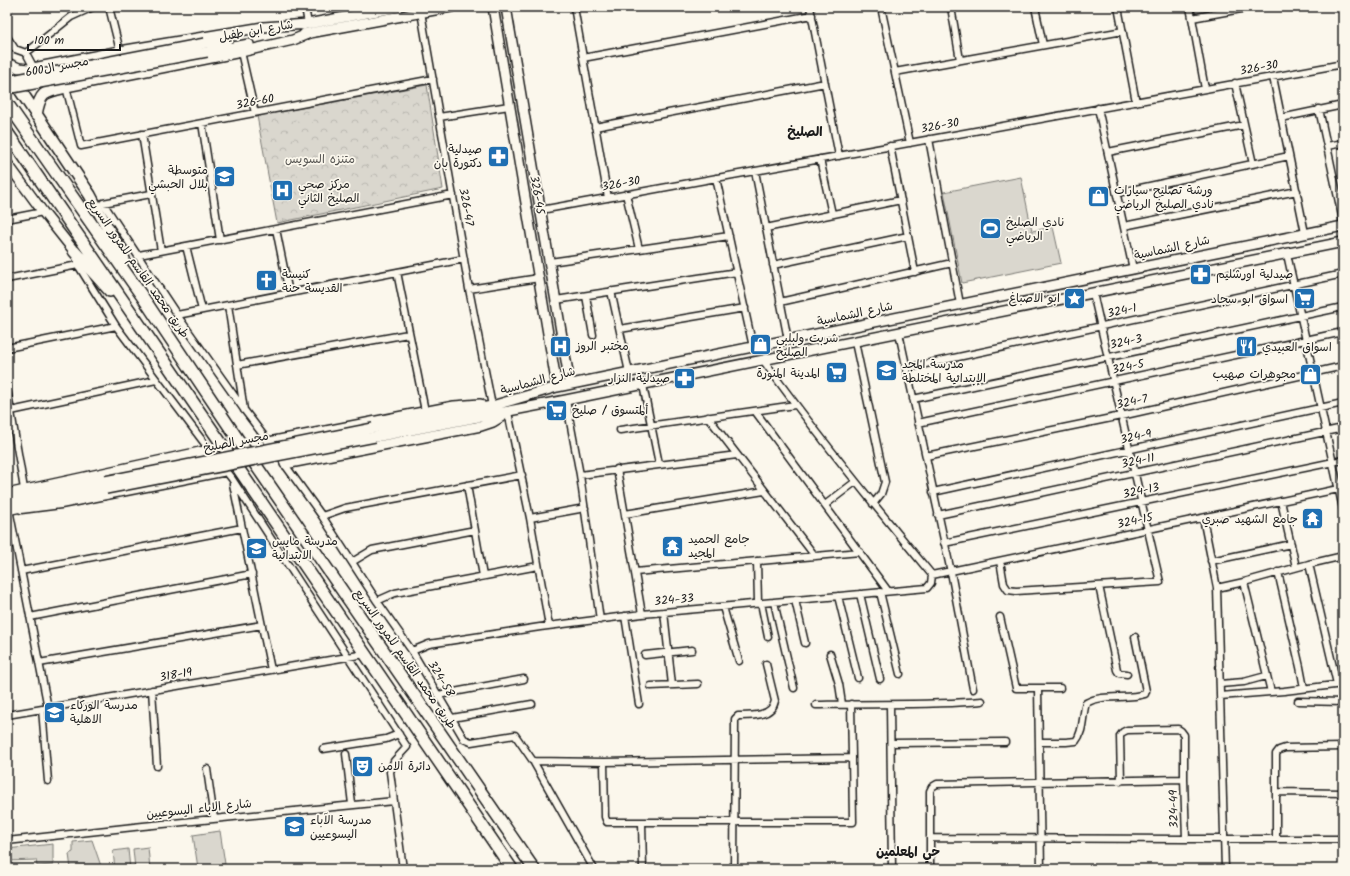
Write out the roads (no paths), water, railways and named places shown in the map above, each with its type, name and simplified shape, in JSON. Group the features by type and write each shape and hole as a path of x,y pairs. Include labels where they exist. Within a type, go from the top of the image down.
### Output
{"highway":[{"path":"36,115 39,102 46,92 66,87"},
{"path":"20,90 90,195 144,299"},
{"name":"طريق محمد القاسم للمرور السريع","path":"7,103 144,299 245,450"},
{"path":"7,132 228,453"},
{"path":"74,251 142,327"},
{"name":"طريق محمد القاسم للمرور السريع","path":"255,464 534,869"},
{"path":"238,468 512,869"}],"street":[{"path":"26,53 71,17 93,7"},
{"path":"108,7 120,51"},
{"path":"305,7 309,29"},
{"name":"شارع ابن طفيل","path":"309,29 399,7"},
{"name":"شارع ابن طفيل","path":"206,47 451,7"},
{"path":"493,9 500,7 507,8"},
{"path":"574,7 608,198"},
{"path":"810,7 838,156"},
{"path":"881,7 910,143"},
{"path":"950,7 960,60"},
{"path":"1035,7 1043,45"},
{"path":"1118,7 1136,102"},
{"path":"1190,7 1205,89"},
{"path":"1192,18 1252,7"},
{"name":"326-45","path":"507,8 570,384"},
{"name":"326-45","path":"493,9 557,387"},
{"name":"326-47","path":"421,12 469,289 492,406"},
{"path":"583,58 812,15"},
{"path":"7,63 19,68 34,68 120,51 263,27 309,29"},
{"path":"66,87 241,52 293,40 309,29"},
{"path":"895,72 1123,31"},
{"path":"7,37 15,49 26,53 34,68"},
{"name":"مجسر ال600","path":"8,76 206,47"},
{"name":"مجسر ال600","path":"7,89 206,47"},
{"path":"241,52 256,113"},
{"name":"326-30","path":"541,210 1343,64"},
{"path":"1273,77 1306,233"},
{"name":"326-60","path":"66,87 81,146 433,79"},
{"path":"595,127 825,83"},
{"path":"1235,84 1253,164"},
{"path":"1281,118 1343,105"},
{"path":"439,117 509,106"},
{"path":"1098,108 1134,269"},
{"path":"1319,110 1343,221"},
{"path":"202,123 220,240"},
{"path":"1108,152 1244,125"},
{"path":"142,134 161,251"},
{"path":"929,139 960,304"},
{"path":"1327,146 1343,143"},
{"path":"890,146 915,272"},
{"path":"1117,193 1289,156"},
{"path":"820,159 832,214"},
{"path":"7,163 74,251 78,265 116,326 212,453 24,489 7,494"},
{"path":"755,171 788,340"},
{"path":"716,178 753,347"},
{"path":"1336,186 1343,184"},
{"path":"1124,226 1297,191"},
{"path":"151,194 103,203 139,255 177,315 245,411 270,443 464,404 492,406"},
{"path":"626,194 639,249"},
{"path":"139,255 453,195"},
{"path":"766,228 901,200"},
{"path":"7,219 43,212"},
{"name":"شارع الشماسية","path":"374,433 492,406 570,384 1343,226"},
{"path":"276,229 289,293"},
{"path":"550,262 729,236"},
{"path":"773,265 908,236"},
{"name":"شارع الشماسية","path":"374,433 508,412 1343,242"},
{"path":"186,246 202,310"},
{"path":"1286,254 1333,463 1341,488 1343,509"},
{"path":"177,315 464,258"},
{"path":"1185,258 1189,274"},
{"path":"780,302 952,264"},
{"path":"7,279 78,265"},
{"path":"397,272 408,334 425,411"},
{"path":"556,300 737,272"},
{"name":"324-1","path":"906,368 1343,274"},
{"path":"469,289 539,278"},
{"path":"611,291 629,372"},
{"path":"1000,561 1004,584 1008,590 1016,591 1160,582 1093,293"},
{"path":"586,296 593,335"},
{"path":"228,305 245,411"},
{"name":"324-3","path":"913,399 1343,307"},
{"path":"620,329 745,308"},
{"path":"7,348 116,326"},
{"name":"324-5","path":"918,423 1343,332"},
{"path":"899,333 951,572 974,689"},
{"path":"238,365 408,334"},
{"path":"816,334 819,349"},
{"path":"855,342 885,482 881,494 873,504"},
{"path":"763,360 795,405 855,482 932,576"},
{"name":"324-7","path":"926,456 1121,416 1343,366"},
{"path":"11,411 156,380"},
{"path":"643,385 659,464"},
{"path":"7,388 24,489"},
{"path":"566,400 580,475 600,620"},
{"name":"324-9","path":"933,492 1343,402"},
{"path":"620,430 708,416 795,405"},
{"path":"755,411 888,591"},
{"path":"283,462 487,424 498,420 508,412 522,475 549,626"},
{"path":"708,416 815,556"},
{"name":"324-11","path":"938,515 1343,428"},
{"name":"مجسر الصليخ","path":"8,507 106,485 374,433"},
{"path":"580,475 617,469 737,455"},
{"name":"324-13","path":"944,543 1343,460"},
{"name":"324-58","path":"283,462 322,516 377,601 412,651 464,739 471,742 515,735 533,761 594,869"},
{"path":"617,469 642,614"},
{"path":"48,781 45,708 39,663 8,507 33,510 226,471 350,657 407,747 394,761 390,772 403,869"},
{"path":"322,516 345,508 522,475"},
{"path":"232,479 271,670"},
{"path":"825,505 855,482"},
{"path":"467,485 483,576"},
{"name":"324-15","path":"932,576 1341,488"},
{"path":"625,514 764,491"},
{"path":"1281,501 1296,568"},
{"path":"530,518 585,508"},
{"path":"1203,518 1217,588 1225,869"},
{"path":"21,571 242,528"},
{"path":"352,562 372,550 475,530"},
{"path":"1211,561 1291,544"},
{"path":"635,572 860,552"},
{"path":"1217,588 1339,557 1341,558 1343,565"},
{"path":"757,561 760,603 768,637"},
{"path":"1220,696 1340,684 1309,564"},
{"path":"377,601 395,593 538,566"},
{"path":"1278,572 1304,688"},
{"path":"30,617 252,574"},
{"name":"324-33","path":"412,651 429,644 625,616 927,588 931,583 932,576"},
{"path":"1244,582 1271,692"},
{"path":"1099,586 1117,670 1119,673 1127,674"},
{"path":"880,592 900,674"},
{"path":"860,594 880,679"},
{"path":"838,596 858,678"},
{"path":"795,600 805,643"},
{"path":"774,602 794,688"},
{"path":"723,607 739,661"},
{"path":"664,612 672,685"},
{"path":"625,616 639,704"},
{"path":"1000,618 1016,688 1060,688"},
{"path":"39,663 262,625"},
{"path":"1039,742 1076,741 1081,735 1083,712 1086,703 1094,699 1145,694 1146,691 1135,637"},
{"path":"645,655 692,650"},
{"name":"318-19","path":"7,715 365,654"},
{"path":"830,654 839,684 842,704"},
{"path":"734,869 735,719 738,716 759,715 770,710 775,705 766,664"},
{"path":"1220,684 1244,682 1266,676"},
{"path":"438,695 524,679"},
{"path":"651,686 698,684"},
{"path":"1038,689 1041,869"},
{"path":"152,690 157,766"},
{"path":"816,705 948,704 982,701"},
{"path":"1298,701 1343,702"},
{"path":"452,718 532,704"},
{"path":"604,762 605,817 607,822 853,822 851,704"},
{"path":"890,705 892,869"},
{"path":"1121,781 1120,736 1127,730 1178,729 1181,731 1184,735 1184,779"},
{"path":"323,749 386,739 399,734"},
{"path":"891,743 1005,742"},
{"path":"1276,839 1276,754 1279,750 1285,748 1343,747"},
{"path":"346,754 352,804"},
{"path":"533,761 604,762 852,758"},
{"path":"207,769 214,819"},
{"name":"324-49","path":"930,838 1186,839 1184,779 937,784 932,787 930,792 930,838 930,869"},
{"path":"1276,792 1343,793"},
{"name":"شارع الاباء اليسوعيين","path":"7,841 352,804 394,801"},
{"path":"642,822 643,869"},
{"path":"1186,839 1343,839"}],"place":[{"name":"صيدلية دكتورة بان","path":"498,156"},
{"name":"متوسطة بلال الحبشي","path":"224,177"},
{"name":"مركز صحي الصليخ الثاني","path":"283,191"},
{"name":"ورشة تصليح سيارات نادي الصليخ الرياضي","path":"1098,197"},
{"name":"نادي الصليخ الرياضي","path":"991,229"},
{"name":"صيدلية اورشليم","path":"1201,274"},
{"name":"كنيسة القديسة حنة","path":"266,281"},
{"name":"ابو الاصباغ","path":"1075,298"},
{"name":"اسواق ابو سجاد","path":"1304,299"},
{"name":"شربت ولبلبي الصليخ","path":"761,345"},
{"name":"مختبر الروز","path":"561,346"},
{"name":"اسواق العبيدي","path":"1247,347"},
{"name":"مدرسة المجد الإبتدائية المختلطة","path":"886,371"},
{"name":"المدينة المنورة","path":"836,373"},
{"name":"مجوهرات صهيب","path":"1311,374"},
{"name":"صيدلية النزار","path":"685,378"},
{"name":"ألمتسوق / صليخ","path":"557,410"},
{"name":"جامع الشهيد صبري","path":"1313,519"},
{"name":"جامع الحميد المجيد","path":"673,546"},
{"name":"مدرسة مايس الابتدائية","path":"257,548"},
{"name":"مدرسة الوركاء الاهلية","path":"55,712"},
{"name":"دائرة الامن","path":"363,766"},
{"name":"مدرسة الآباء اليسوعيين","path":"294,827"}],"district":[{"name":"الصليخ","path":"805,132"},
{"name":"حي المعلمين","path":"908,852"}],"park label":[{"name":"متنزه السويس","path":"320,159"}]}
